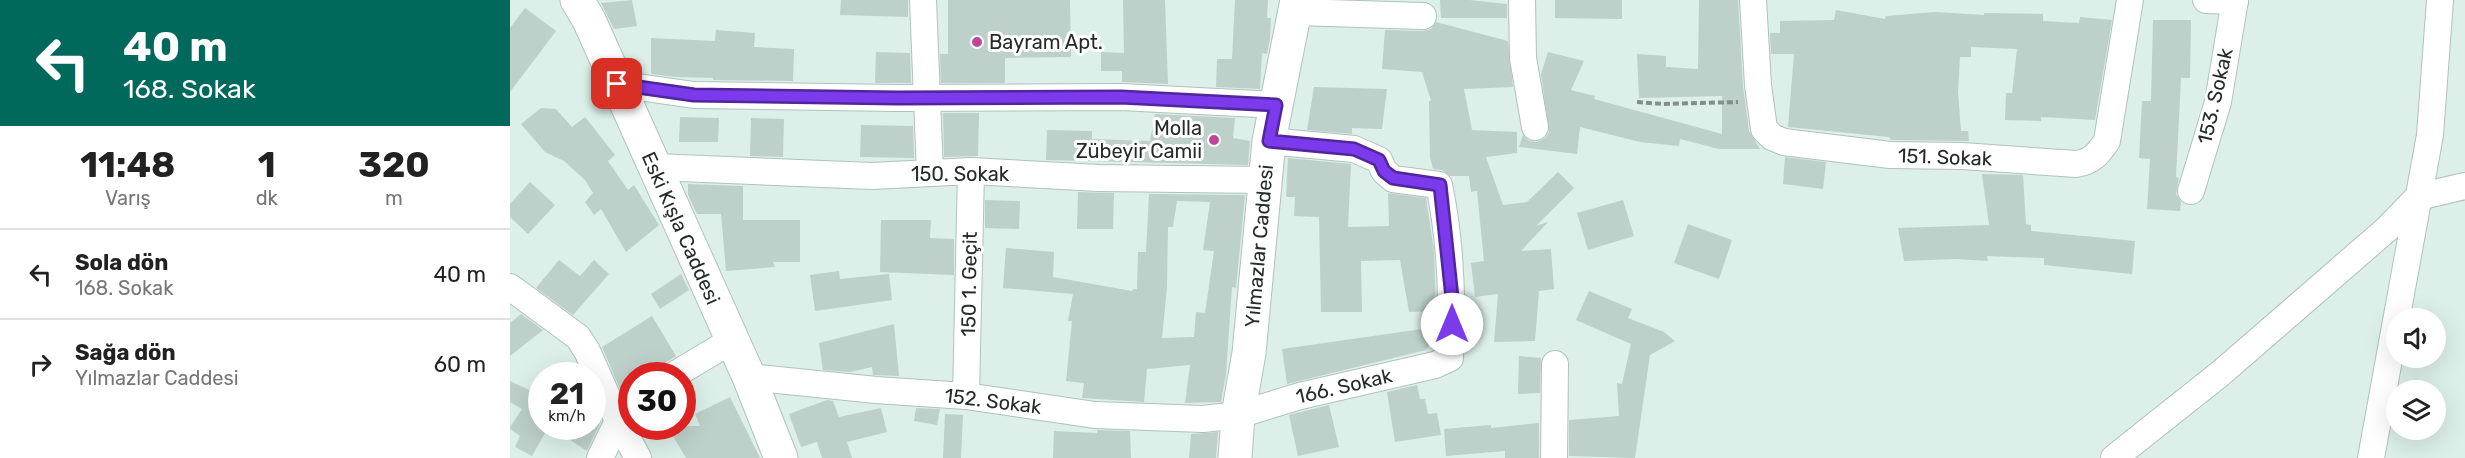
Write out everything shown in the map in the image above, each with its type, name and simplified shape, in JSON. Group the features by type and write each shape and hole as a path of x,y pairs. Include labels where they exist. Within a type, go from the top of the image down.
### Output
{"street":[{"name":"Eski Kışla Caddesi","path":"577,0 589,20 655,167 748,376 781,458"},
{"path":"923,0 930,173"},
{"path":"1522,0 1523,58 1535,127"},
{"name":"151. Sokak","path":"1753,0 1760,102 1764,129 1772,137 1784,142 1890,155 1962,156 2088,163 2097,156 2107,141 2130,0"},
{"path":"2206,0 2235,1"},
{"path":"2371,458 2430,135 2440,0"},
{"name":"153. Sokak","path":"2191,191 2218,102 2235,1"},
{"path":"1296,6 1423,16"},
{"name":"Yılmazlar Caddesi","path":"1235,458 1238,416 1249,353 1269,141 1296,6"},
{"path":"617,84 694,95 926,98 1121,97 1276,105"},
{"name":"166. Sokak","path":"1238,416 1300,396 1435,365 1450,358 1453,307 1440,185 1393,178 1384,171 1379,160 1354,149 1269,141"},
{"name":"150. Sokak","path":"655,167 872,176 971,171 1099,178 1266,180"},
{"name":"150 1. Geçit","path":"966,396 971,171"},
{"path":"2114,458 2221,373 2387,229 2418,197 2465,186"},
{"path":"514,296 578,337 618,402"},
{"path":"696,362 731,341"},
{"path":"1554,458 1555,364"},
{"name":"152. Sokak","path":"748,376 876,390 966,396 1095,415 1203,419 1238,416"},
{"path":"600,458 618,426"},
{"path":"633,440 638,458"}],"path":[{"path":"1637,102 1663,104 1760,102"}],"building":[{"path":"632,0 637,26 614,29 601,3"},
{"path":"841,0 908,0 908,17 840,15"},
{"path":"948,0 1070,0 1071,57 1005,58 1005,83 941,83 940,54 948,54"},
{"path":"1123,0 1165,0 1168,84 1122,82 1122,71 1101,71 1101,52 1124,53"},
{"path":"1235,0 1268,0 1267,18 1271,18 1270,39 1267,54 1262,53 1260,89 1216,87 1217,59 1232,59"},
{"path":"1440,0 1507,4 1507,18 1441,18"},
{"path":"1555,0 1622,0 1622,19 1555,18"},
{"path":"1699,0 1738,0 1743,86 1749,131 1760,149 1719,149 1680,139 1679,146 1640,142 1580,127 1577,154 1519,147 1523,135 1529,141 1537,142 1545,138 1549,132 1541,74 1548,52 1584,61 1571,90 1595,96 1594,99 1722,134 1722,96 1639,98 1637,54 1666,56 1666,67 1698,69"},
{"path":"525,8 556,31 510,92 510,28"},
{"path":"1836,10 1885,19 1886,16 1935,12 1984,15 1984,13 2043,14 2043,21 2079,23 2080,17 2112,20 2095,120 2041,117 2041,121 2005,120 2006,93 2012,93 2017,49 1971,47 1971,57 1960,57 1958,92 1961,131 1968,131 1969,141 1891,140 1889,137 1788,127 1794,54 1771,54 1770,33 1780,33 1780,21 1834,20"},
{"path":"2153,20 2191,20 2190,78 2181,78 2176,177 2179,178 2176,194 2181,202 2180,211 2147,209 2150,159 2139,158 2142,101 2151,101"},
{"path":"1436,22 1508,41 1513,87 1464,89 1472,130 1517,132 1517,153 1486,157 1503,205 1527,202 1558,172 1574,188 1536,226 1548,222 1521,251 1551,249 1554,289 1539,291 1535,341 1494,342 1498,294 1475,297 1471,263 1484,261 1477,191 1471,192 1469,176 1450,176 1442,170 1433,169 1430,157 1429,101 1431,101 1422,72 1382,69 1385,30 1423,31 1431,29"},
{"path":"716,30 755,33 754,47 794,49 793,81 713,80 713,78 651,74 651,38 715,41"},
{"path":"876,52 910,53 911,83 875,83"},
{"path":"1314,87 1387,89 1382,129 1352,128 1352,134 1307,130"},
{"path":"541,108 556,109 572,127 585,117 615,155 608,161 628,190 634,185 659,225 626,252 601,209 594,215 585,202 593,193 585,180 564,161 545,152 521,124"},
{"path":"943,113 979,113 978,156 944,157"},
{"path":"1155,114 1235,118 1233,138 1250,141 1248,165 1046,160 1047,130 1092,131 1092,139 1150,141"},
{"path":"680,117 719,118 718,142 679,142"},
{"path":"751,118 784,119 783,157 750,156"},
{"path":"861,125 913,126 914,158 860,157"},
{"path":"1785,157 1826,162 1823,189 1783,184"},
{"path":"1288,158 1351,164 1348,227 1389,226 1388,193 1426,198 1434,251 1436,309 1434,311 1409,312 1400,260 1361,261 1362,312 1321,312 1319,217 1294,216 1295,197 1286,197"},
{"path":"1982,174 2023,175 2026,224 2031,225 2031,231 2135,241 2132,274 2044,265 2044,258 1987,256 1988,261 1956,259 1904,261 1898,228 1989,225"},
{"path":"530,182 555,205 528,234 510,217 510,204"},
{"path":"688,184 743,186 743,220 800,220 800,262 773,262 775,267 726,271 721,214 697,214 688,195"},
{"path":"1078,192 1114,193 1113,229 1077,229"},
{"path":"1149,194 1245,195 1236,288 1232,287 1226,374 1221,402 1185,403 1190,365 1147,369 1144,402 1082,398 1084,383 1066,381 1072,321 1068,321 1073,294 1003,288 1006,248 1054,252 1053,277 1132,291 1137,289 1138,252 1146,252","holes":["1177,201 1210,202 1203,250 1214,251 1205,313 1196,312 1194,337 1162,338 1167,287 1168,227 1173,227"]},
{"path":"985,200 1020,201 1019,229 985,228"},
{"path":"1623,200 1634,236 1588,250 1577,213"},
{"path":"881,220 931,220 930,238 954,239 954,275 880,272"},
{"path":"1688,224 1732,240 1719,279 1674,263"},
{"path":"559,260 580,276 594,260 609,274 573,315 536,288"},
{"path":"839,271 840,279 889,274 892,300 815,311 810,275"},
{"path":"681,274 689,290 660,309 651,294"},
{"path":"1589,291 1632,309 1628,318 1664,332 1675,341 1650,355 1635,458 1569,456 1569,420 1619,416 1617,383 1622,384 1631,344 1576,320"},
{"path":"521,314 543,330 510,356 510,323"},
{"path":"652,316 676,356 666,362 618,362 618,385 602,347"},
{"path":"894,324 899,376 873,375 872,367 850,372 823,370 819,343"},
{"path":"1436,327 1436,336 1426,350 1287,384 1282,349"},
{"path":"1519,356 1541,358 1540,393 1518,394"},
{"path":"510,381 528,389 528,440 541,440 532,456 515,447 520,436 510,427 522,409 510,402"},
{"path":"1417,385 1420,399 1425,399 1428,414 1437,413 1441,435 1395,442 1387,392"},
{"path":"730,397 760,458 686,458 675,440 696,440 696,426 700,426 696,414"},
{"path":"827,400 833,401 839,417 881,408 887,432 847,442 852,458 822,458 817,442 801,447 789,414"},
{"path":"1329,405 1339,447 1298,456 1289,415"},
{"path":"916,408 940,409 937,425 914,421"},
{"path":"945,414 963,415 961,458 943,458"},
{"path":"1539,423 1539,458 1505,458 1505,451 1446,456 1444,429 1491,425 1491,428"},
{"path":"1097,430 1130,431 1131,458 1053,458 1054,431 1097,433"},
{"path":"1218,432 1216,458 1189,458 1191,434"},
{"path":"570,440 592,440 587,451"}],"place":[{"name":"Bayram Apt.","path":"977,42"},
{"name":"Molla Zübeyir Camii","path":"1214,140"}],"route":[{"path":"617,84 694,95 897,98 1121,97 1276,105 1269,141 1354,149 1379,160 1384,171 1393,178 1440,185 1453,307 1452,324"}]}
